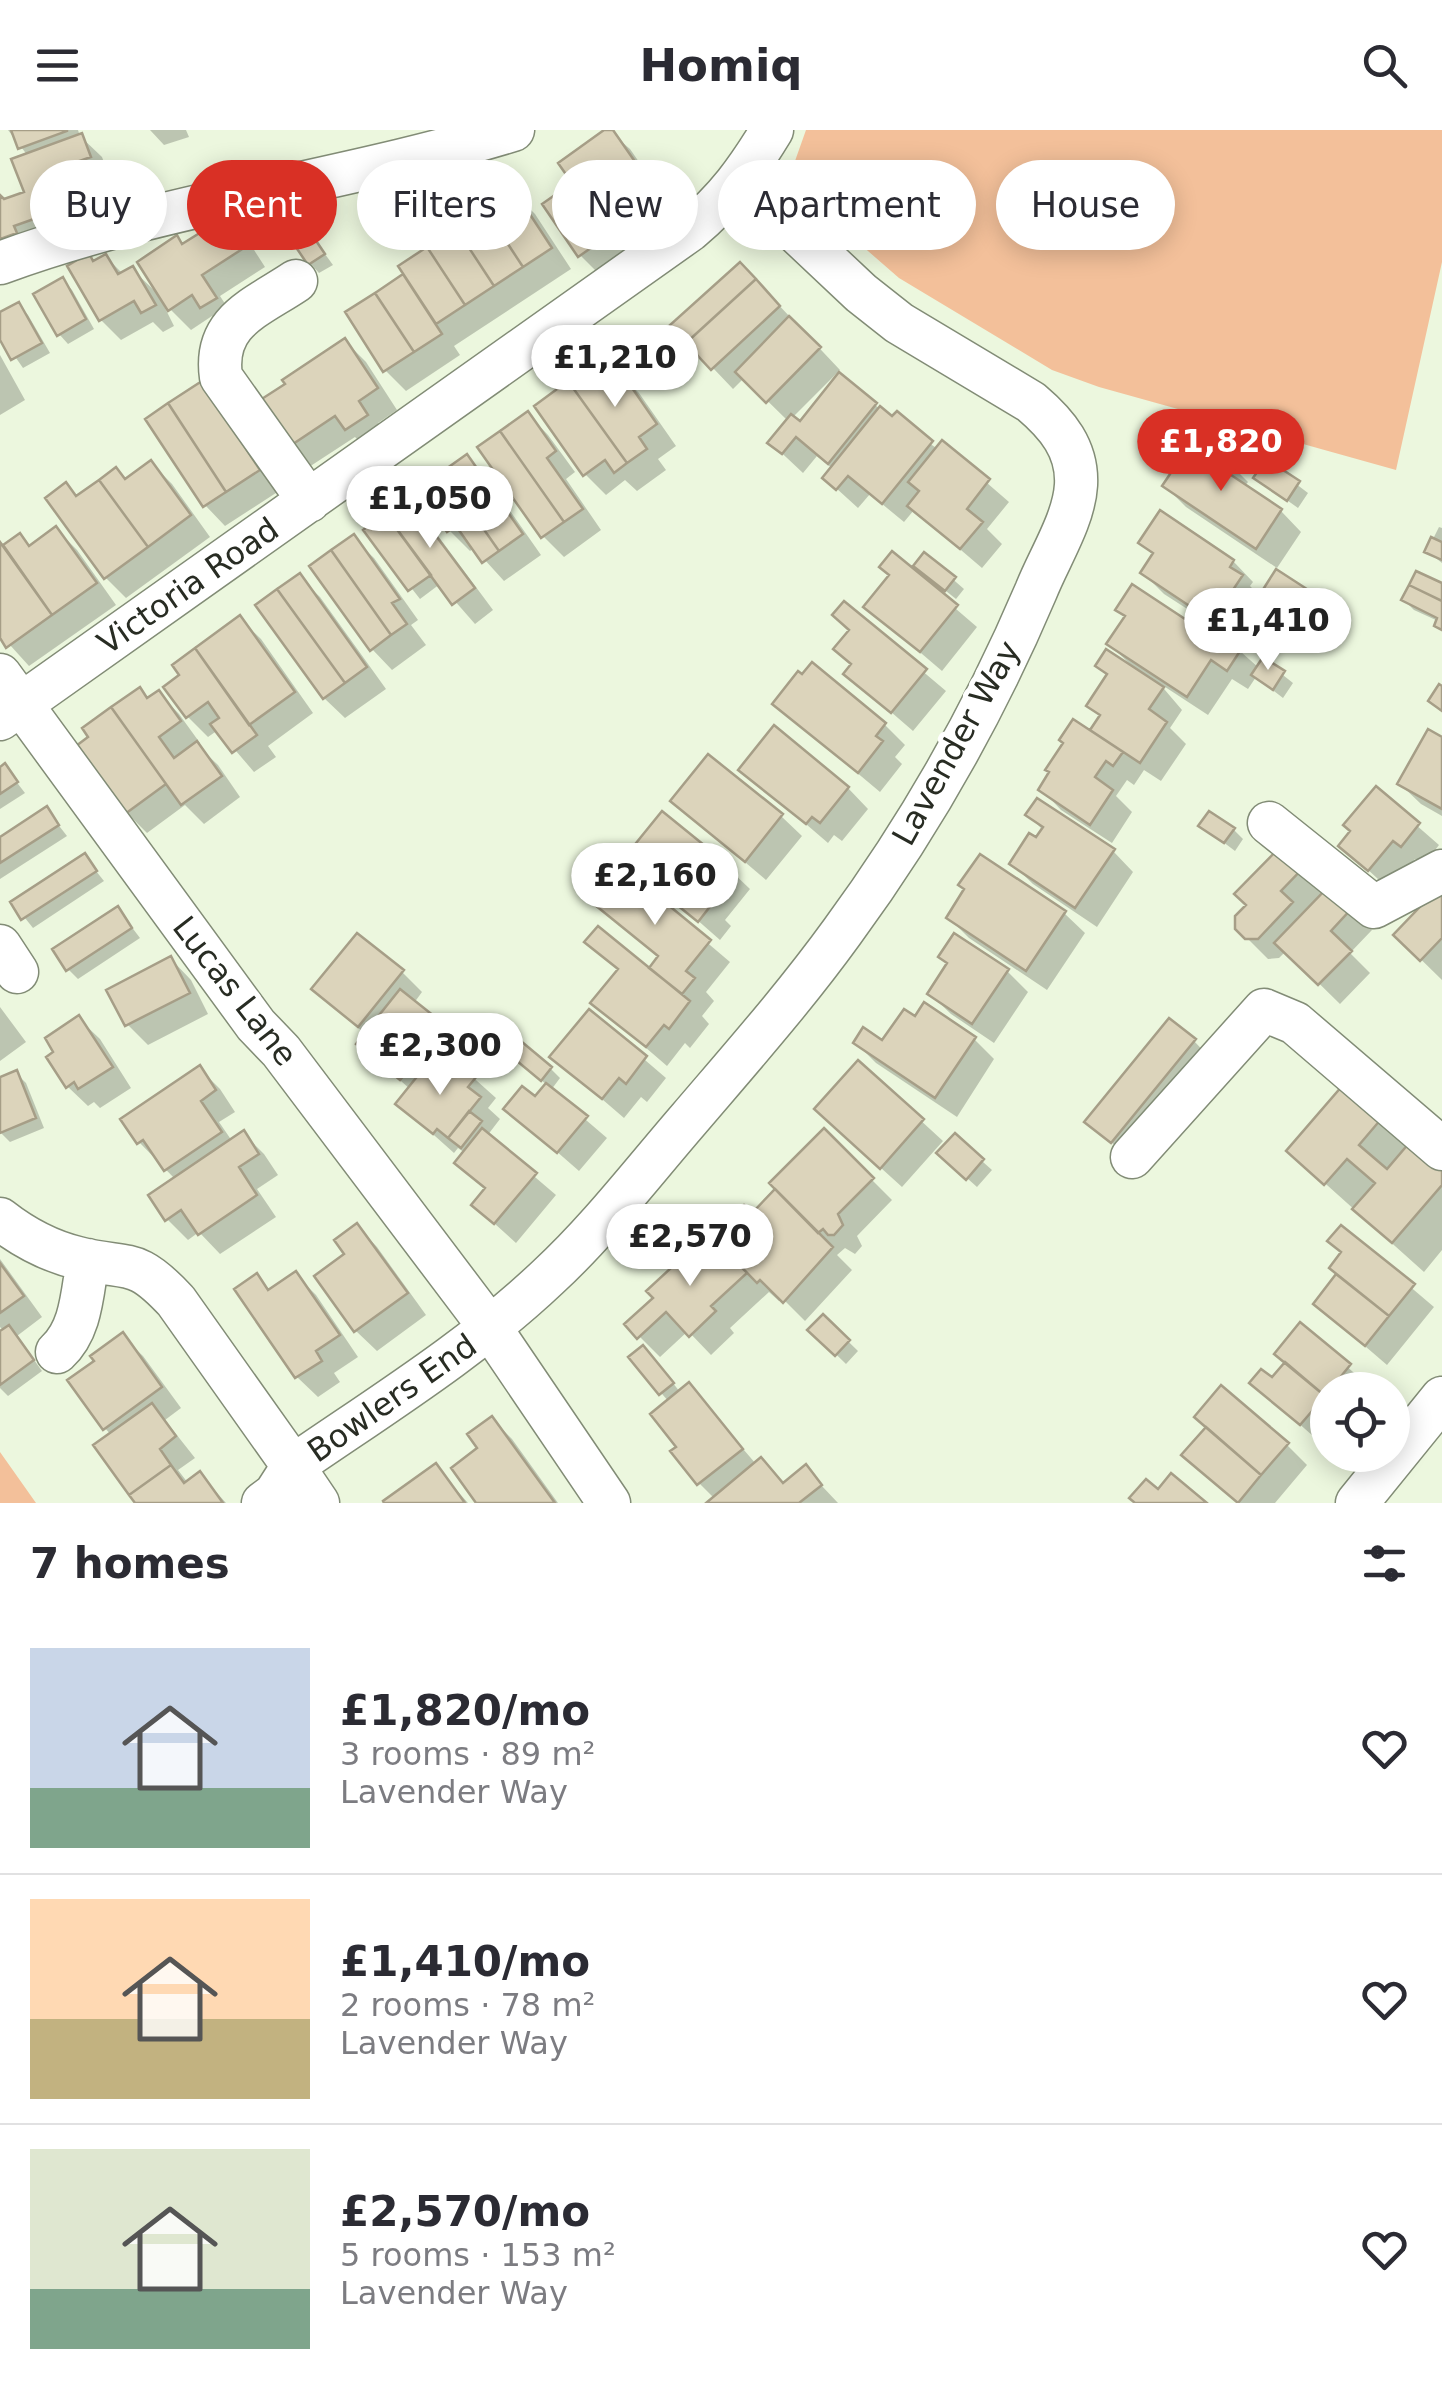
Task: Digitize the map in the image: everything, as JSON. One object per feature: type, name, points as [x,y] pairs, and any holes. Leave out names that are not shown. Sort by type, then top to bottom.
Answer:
[{"type":"street","points":[[0,264],[53,244],[164,212],[513,130]]},
{"type":"street","name":"Victoria Road","points":[[754,160],[772,130]]},
{"type":"street","name":"Victoria Road","points":[[7,699],[309,502],[718,207]]},
{"type":"street","name":"Lavender Way","points":[[491,1329],[552,1274],[654,1159],[841,933],[921,814],[975,723],[1074,501],[1076,465],[1062,433],[1048,417],[1032,402],[899,323],[816,250]]},
{"type":"street","points":[[296,281],[231,325],[221,341],[218,361],[221,377],[309,502]]},
{"type":"street","name":"Lucas Lane","points":[[7,699],[256,1024],[281,1050],[491,1329],[608,1503]]},
{"type":"street","points":[[1268,823],[1374,906],[1442,871]]},
{"type":"street","points":[[1132,1157],[1264,1010],[1295,1023],[1442,1149]]},
{"type":"street","name":"Bowlers End","points":[[0,1219],[26,1238],[88,1260],[132,1265],[156,1279],[176,1301],[318,1503]]},
{"type":"street","points":[[56,1352],[68,1342],[76,1327],[88,1260]]},
{"type":"street","name":"Bowlers End","points":[[294,1466],[491,1329]]},
{"type":"street","points":[[1357,1503],[1442,1398]]},
{"type":"street","points":[[262,1503],[276,1494],[294,1466]]},
{"type":"shaded area","points":[[806,130],[1442,130],[1442,262],[1396,470],[1099,387],[1052,370],[899,278],[867,250],[976,250],[976,160],[795,160]]},
{"type":"shaded area","points":[[0,1452],[36,1503],[0,1503]]},
{"type":"building","points":[[11,130],[67,130],[67,131],[18,149]]},
{"type":"building","points":[[604,130],[613,130],[634,160],[562,160]]},
{"type":"building","points":[[82,133],[91,157],[30,160],[30,220],[14,226],[17,233],[0,239],[0,195],[4,199],[24,192],[11,159]]},
{"type":"building","points":[[552,197],[552,219],[542,204]]},
{"type":"building","points":[[532,217],[552,248],[523,267],[512,250],[532,250]]},
{"type":"building","points":[[177,235],[182,244],[187,241],[187,250],[241,250],[202,275],[217,298],[200,308],[192,295],[168,311],[137,262],[155,250],[167,250],[167,242]]},
{"type":"building","points":[[298,250],[322,250],[325,254],[308,265]]},
{"type":"building","points":[[422,250],[429,250],[465,305],[436,324],[398,266]]},
{"type":"building","points":[[429,250],[470,250],[494,286],[465,305]]},
{"type":"building","points":[[470,250],[512,250],[523,267],[494,286]]},
{"type":"building","points":[[89,253],[93,261],[106,254],[118,274],[133,266],[156,305],[141,313],[134,301],[99,321],[67,266]]},
{"type":"building","points":[[740,262],[756,279],[686,343],[670,325]]},
{"type":"building","points":[[403,274],[442,334],[414,352],[375,293]]},
{"type":"building","points":[[63,277],[86,319],[57,336],[33,294]]},
{"type":"building","points":[[756,279],[780,306],[711,370],[686,343]]},
{"type":"building","points":[[375,293],[414,352],[383,372],[345,312]]},
{"type":"building","points":[[19,302],[42,343],[11,360],[0,340],[0,312]]},
{"type":"building","points":[[789,316],[821,347],[766,403],[735,372]]},
{"type":"building","points":[[345,338],[378,388],[359,401],[368,415],[345,430],[335,416],[287,448],[257,402],[285,384],[282,380]]},
{"type":"building","points":[[626,342],[646,368],[632,378],[613,352]]},
{"type":"building","points":[[589,366],[600,382],[619,369],[657,424],[639,437],[647,449],[627,463],[568,381]]},
{"type":"building","points":[[839,372],[877,403],[828,464],[796,437],[782,454],[767,443],[791,414],[800,421]]},
{"type":"building","points":[[202,381],[260,470],[226,492],[168,403]]},
{"type":"building","points":[[568,381],[627,463],[614,473],[605,460],[583,476],[534,406]]},
{"type":"building","points":[[168,403],[226,492],[203,507],[145,419]]},
{"type":"building","points":[[880,406],[892,416],[897,411],[933,441],[882,504],[848,476],[836,490],[822,478]]},
{"type":"building","points":[[528,411],[556,451],[547,458],[583,509],[564,522],[500,431]]},
{"type":"building","points":[[500,431],[564,522],[541,538],[477,447]]},
{"type":"building","points":[[1195,437],[1229,459],[1222,469],[1282,509],[1256,549],[1162,486]]},
{"type":"building","points":[[942,440],[990,479],[967,509],[983,522],[960,549],[907,506],[919,491],[908,482]]},
{"type":"building","points":[[467,454],[523,534],[499,551],[443,471]]},
{"type":"building","points":[[1266,459],[1300,481],[1287,501],[1253,478]]},
{"type":"building","points":[[151,460],[191,515],[148,547],[99,480],[116,467],[125,479]]},
{"type":"building","points":[[443,471],[499,551],[482,563],[456,526],[447,532],[417,490]]},
{"type":"building","points":[[99,480],[148,547],[104,579],[45,498],[66,482],[76,496]]},
{"type":"building","points":[[407,497],[475,588],[452,605],[385,513]]},
{"type":"building","points":[[1160,510],[1234,560],[1230,567],[1243,575],[1212,621],[1140,573],[1153,553],[1138,543]]},
{"type":"building","points":[[385,513],[431,575],[408,591],[363,530]]},
{"type":"building","points":[[56,526],[97,583],[52,615],[3,545],[20,533],[29,546]]},
{"type":"building","points":[[354,534],[400,599],[392,603],[407,624],[391,635],[331,550]]},
{"type":"building","points":[[1431,537],[1442,542],[1442,560],[1424,552]]},
{"type":"building","points":[[0,542],[52,615],[6,648],[0,638]]},
{"type":"building","points":[[331,550],[391,635],[370,651],[309,566]]},
{"type":"building","points":[[892,551],[958,605],[920,652],[863,607],[889,575],[879,567]]},
{"type":"building","points":[[924,552],[956,577],[945,591],[913,566]]},
{"type":"building","points":[[1276,569],[1310,591],[1290,621],[1257,599]]},
{"type":"building","points":[[1416,571],[1442,583],[1442,601],[1409,585]]},
{"type":"building","points":[[300,573],[367,667],[345,683],[277,589]]},
{"type":"building","points":[[1132,584],[1188,621],[1192,614],[1242,648],[1227,671],[1211,660],[1187,697],[1106,644],[1125,616],[1115,610]]},
{"type":"building","points":[[1409,585],[1442,601],[1442,630],[1434,626],[1437,618],[1401,600]]},
{"type":"building","points":[[277,589],[345,683],[323,699],[255,605]]},
{"type":"building","points":[[844,601],[927,669],[891,713],[843,674],[851,664],[833,649],[849,630],[832,615]]},
{"type":"building","points":[[240,615],[295,692],[249,725],[195,648]]},
{"type":"building","points":[[195,648],[257,735],[232,753],[210,724],[219,718],[208,702],[186,718],[163,687],[179,675],[172,665]]},
{"type":"building","points":[[1106,649],[1164,687],[1149,709],[1167,722],[1140,763],[1090,730],[1100,715],[1086,706],[1107,674],[1095,666]]},
{"type":"building","points":[[1263,657],[1285,671],[1273,690],[1251,675]]},
{"type":"building","points":[[812,662],[886,723],[876,736],[883,741],[858,773],[772,704],[798,671],[802,674]]},
{"type":"building","points":[[1439,684],[1442,686],[1442,711],[1428,701]]},
{"type":"building","points":[[140,687],[147,698],[159,690],[181,721],[159,737],[174,758],[197,741],[222,776],[181,805],[111,707]]},
{"type":"building","points":[[111,707],[166,784],[125,814],[76,746],[88,737],[82,728]]},
{"type":"building","points":[[1073,719],[1123,752],[1113,766],[1106,761],[1095,777],[1113,790],[1090,825],[1038,790],[1049,772],[1045,770],[1063,743],[1059,740]]},
{"type":"building","points":[[774,725],[849,787],[820,823],[812,817],[806,824],[738,770]]},
{"type":"building","points":[[1428,729],[1442,737],[1442,809],[1397,784]]},
{"type":"building","points":[[708,754],[783,814],[745,862],[670,801]]},
{"type":"building","points":[[5,763],[18,782],[0,794],[0,767]]},
{"type":"building","points":[[1376,786],[1420,823],[1401,847],[1393,841],[1368,871],[1338,846],[1350,831],[1343,825]]},
{"type":"building","points":[[1037,798],[1115,849],[1075,908],[1009,864],[1029,833],[1036,837],[1043,827],[1025,815]]},
{"type":"building","points":[[47,806],[59,825],[0,863],[0,837]]},
{"type":"building","points":[[662,811],[731,867],[706,898],[712,904],[698,922],[666,896],[676,884],[632,848]]},
{"type":"building","points":[[1209,811],[1235,828],[1224,843],[1198,826]]},
{"type":"building","points":[[1281,846],[1304,867],[1281,891],[1293,902],[1258,939],[1245,939],[1235,929],[1235,916],[1246,905],[1234,894]]},
{"type":"building","points":[[85,853],[97,871],[21,920],[10,902]]},
{"type":"building","points":[[980,854],[1066,911],[1026,971],[946,918],[964,889],[958,885]]},
{"type":"building","points":[[623,868],[711,940],[686,971],[695,978],[682,994],[649,968],[658,956],[595,905]]},
{"type":"building","points":[[1330,885],[1353,907],[1331,931],[1352,951],[1318,985],[1274,943]]},
{"type":"building","points":[[1439,887],[1442,938],[1420,961],[1393,935]]},
{"type":"building","points":[[118,906],[132,928],[66,971],[52,949]]},
{"type":"building","points":[[598,926],[690,1001],[669,1029],[664,1025],[646,1047],[590,1003],[618,969],[584,942]]},
{"type":"building","points":[[357,933],[404,970],[358,1027],[311,989]]},
{"type":"building","points":[[954,933],[1009,969],[972,1024],[927,994],[947,963],[938,957]]},
{"type":"building","points":[[171,956],[190,993],[125,1026],[106,990]]},
{"type":"building","points":[[400,989],[449,1028],[420,1064],[416,1061],[400,1080],[356,1044]]},
{"type":"building","points":[[924,1002],[976,1037],[935,1098],[853,1043],[863,1027],[882,1040],[904,1009],[915,1016]]},
{"type":"building","points":[[589,1009],[647,1056],[626,1084],[619,1078],[602,1099],[549,1057]]},
{"type":"building","points":[[79,1015],[113,1067],[78,1089],[74,1082],[66,1088],[46,1057],[53,1052],[45,1038]]},
{"type":"building","points":[[1169,1018],[1196,1039],[1111,1143],[1084,1122]]},
{"type":"building","points":[[522,1042],[552,1067],[541,1081],[511,1056]]},
{"type":"building","points":[[456,1059],[477,1076],[468,1087],[481,1097],[448,1138],[437,1129],[433,1134],[395,1104],[428,1063],[444,1075]]},
{"type":"building","points":[[858,1060],[924,1119],[880,1169],[814,1109]]},
{"type":"building","points":[[200,1065],[216,1090],[201,1101],[222,1132],[164,1171],[143,1140],[137,1144],[120,1119]]},
{"type":"building","points":[[17,1070],[36,1118],[0,1133],[0,1077]]},
{"type":"building","points":[[546,1083],[588,1116],[557,1153],[503,1109],[522,1086],[535,1096]]},
{"type":"building","points":[[1343,1085],[1382,1118],[1359,1145],[1387,1169],[1410,1142],[1442,1169],[1442,1185],[1392,1243],[1352,1209],[1375,1183],[1347,1159],[1324,1185],[1286,1151]]},
{"type":"building","points":[[469,1111],[482,1121],[461,1148],[448,1138]]},
{"type":"building","points":[[482,1128],[537,1173],[494,1224],[471,1205],[485,1188],[454,1163]]},
{"type":"building","points":[[824,1128],[874,1178],[838,1214],[843,1225],[834,1235],[823,1229],[818,1233],[769,1183]]},
{"type":"building","points":[[244,1130],[259,1154],[239,1167],[257,1195],[198,1235],[181,1210],[165,1221],[148,1195]]},
{"type":"building","points":[[955,1133],[984,1159],[966,1180],[936,1153]]},
{"type":"building","points":[[775,1189],[833,1247],[783,1303],[720,1245],[730,1234],[722,1226],[744,1205],[752,1213]]},
{"type":"building","points":[[357,1223],[408,1293],[354,1332],[314,1276],[344,1254],[334,1240]]},
{"type":"building","points":[[1341,1225],[1415,1284],[1389,1316],[1329,1268],[1341,1252],[1327,1241]]},
{"type":"building","points":[[709,1233],[747,1273],[711,1306],[716,1311],[689,1337],[666,1312],[637,1339],[624,1324],[653,1298],[646,1291]]},
{"type":"building","points":[[0,1263],[24,1296],[0,1313]]},
{"type":"building","points":[[296,1271],[340,1335],[316,1351],[322,1361],[295,1378],[234,1289],[257,1273],[268,1290]]},
{"type":"building","points":[[1336,1274],[1389,1316],[1365,1346],[1313,1304]]},
{"type":"building","points":[[823,1314],[850,1340],[835,1356],[807,1330]]},
{"type":"building","points":[[1300,1322],[1351,1364],[1344,1372],[1310,1372],[1310,1384],[1274,1354]]},
{"type":"building","points":[[9,1325],[34,1360],[0,1385],[0,1331]]},
{"type":"building","points":[[123,1332],[162,1387],[103,1430],[67,1380],[94,1361],[90,1356]]},
{"type":"building","points":[[643,1345],[674,1383],[659,1395],[628,1357]]},
{"type":"building","points":[[1285,1362],[1310,1383],[1310,1413],[1300,1425],[1249,1383],[1261,1369],[1272,1377]]},
{"type":"building","points":[[689,1382],[743,1449],[697,1485],[670,1451],[676,1447],[650,1414]]},
{"type":"building","points":[[1221,1385],[1289,1443],[1261,1475],[1194,1417]]},
{"type":"building","points":[[152,1403],[176,1436],[160,1449],[171,1465],[129,1495],[93,1445]]},
{"type":"building","points":[[492,1416],[555,1503],[476,1503],[451,1468],[477,1448],[467,1434]]},
{"type":"building","points":[[1206,1427],[1261,1475],[1238,1503],[1181,1455]]},
{"type":"building","points":[[761,1457],[783,1483],[806,1464],[822,1485],[799,1503],[706,1503]]},
{"type":"building","points":[[436,1463],[465,1503],[384,1503],[383,1501]]},
{"type":"building","points":[[171,1465],[184,1483],[200,1471],[223,1503],[135,1503],[129,1495]]},
{"type":"building","points":[[1171,1473],[1207,1503],[1135,1503],[1129,1498],[1146,1479],[1158,1489]]}]
